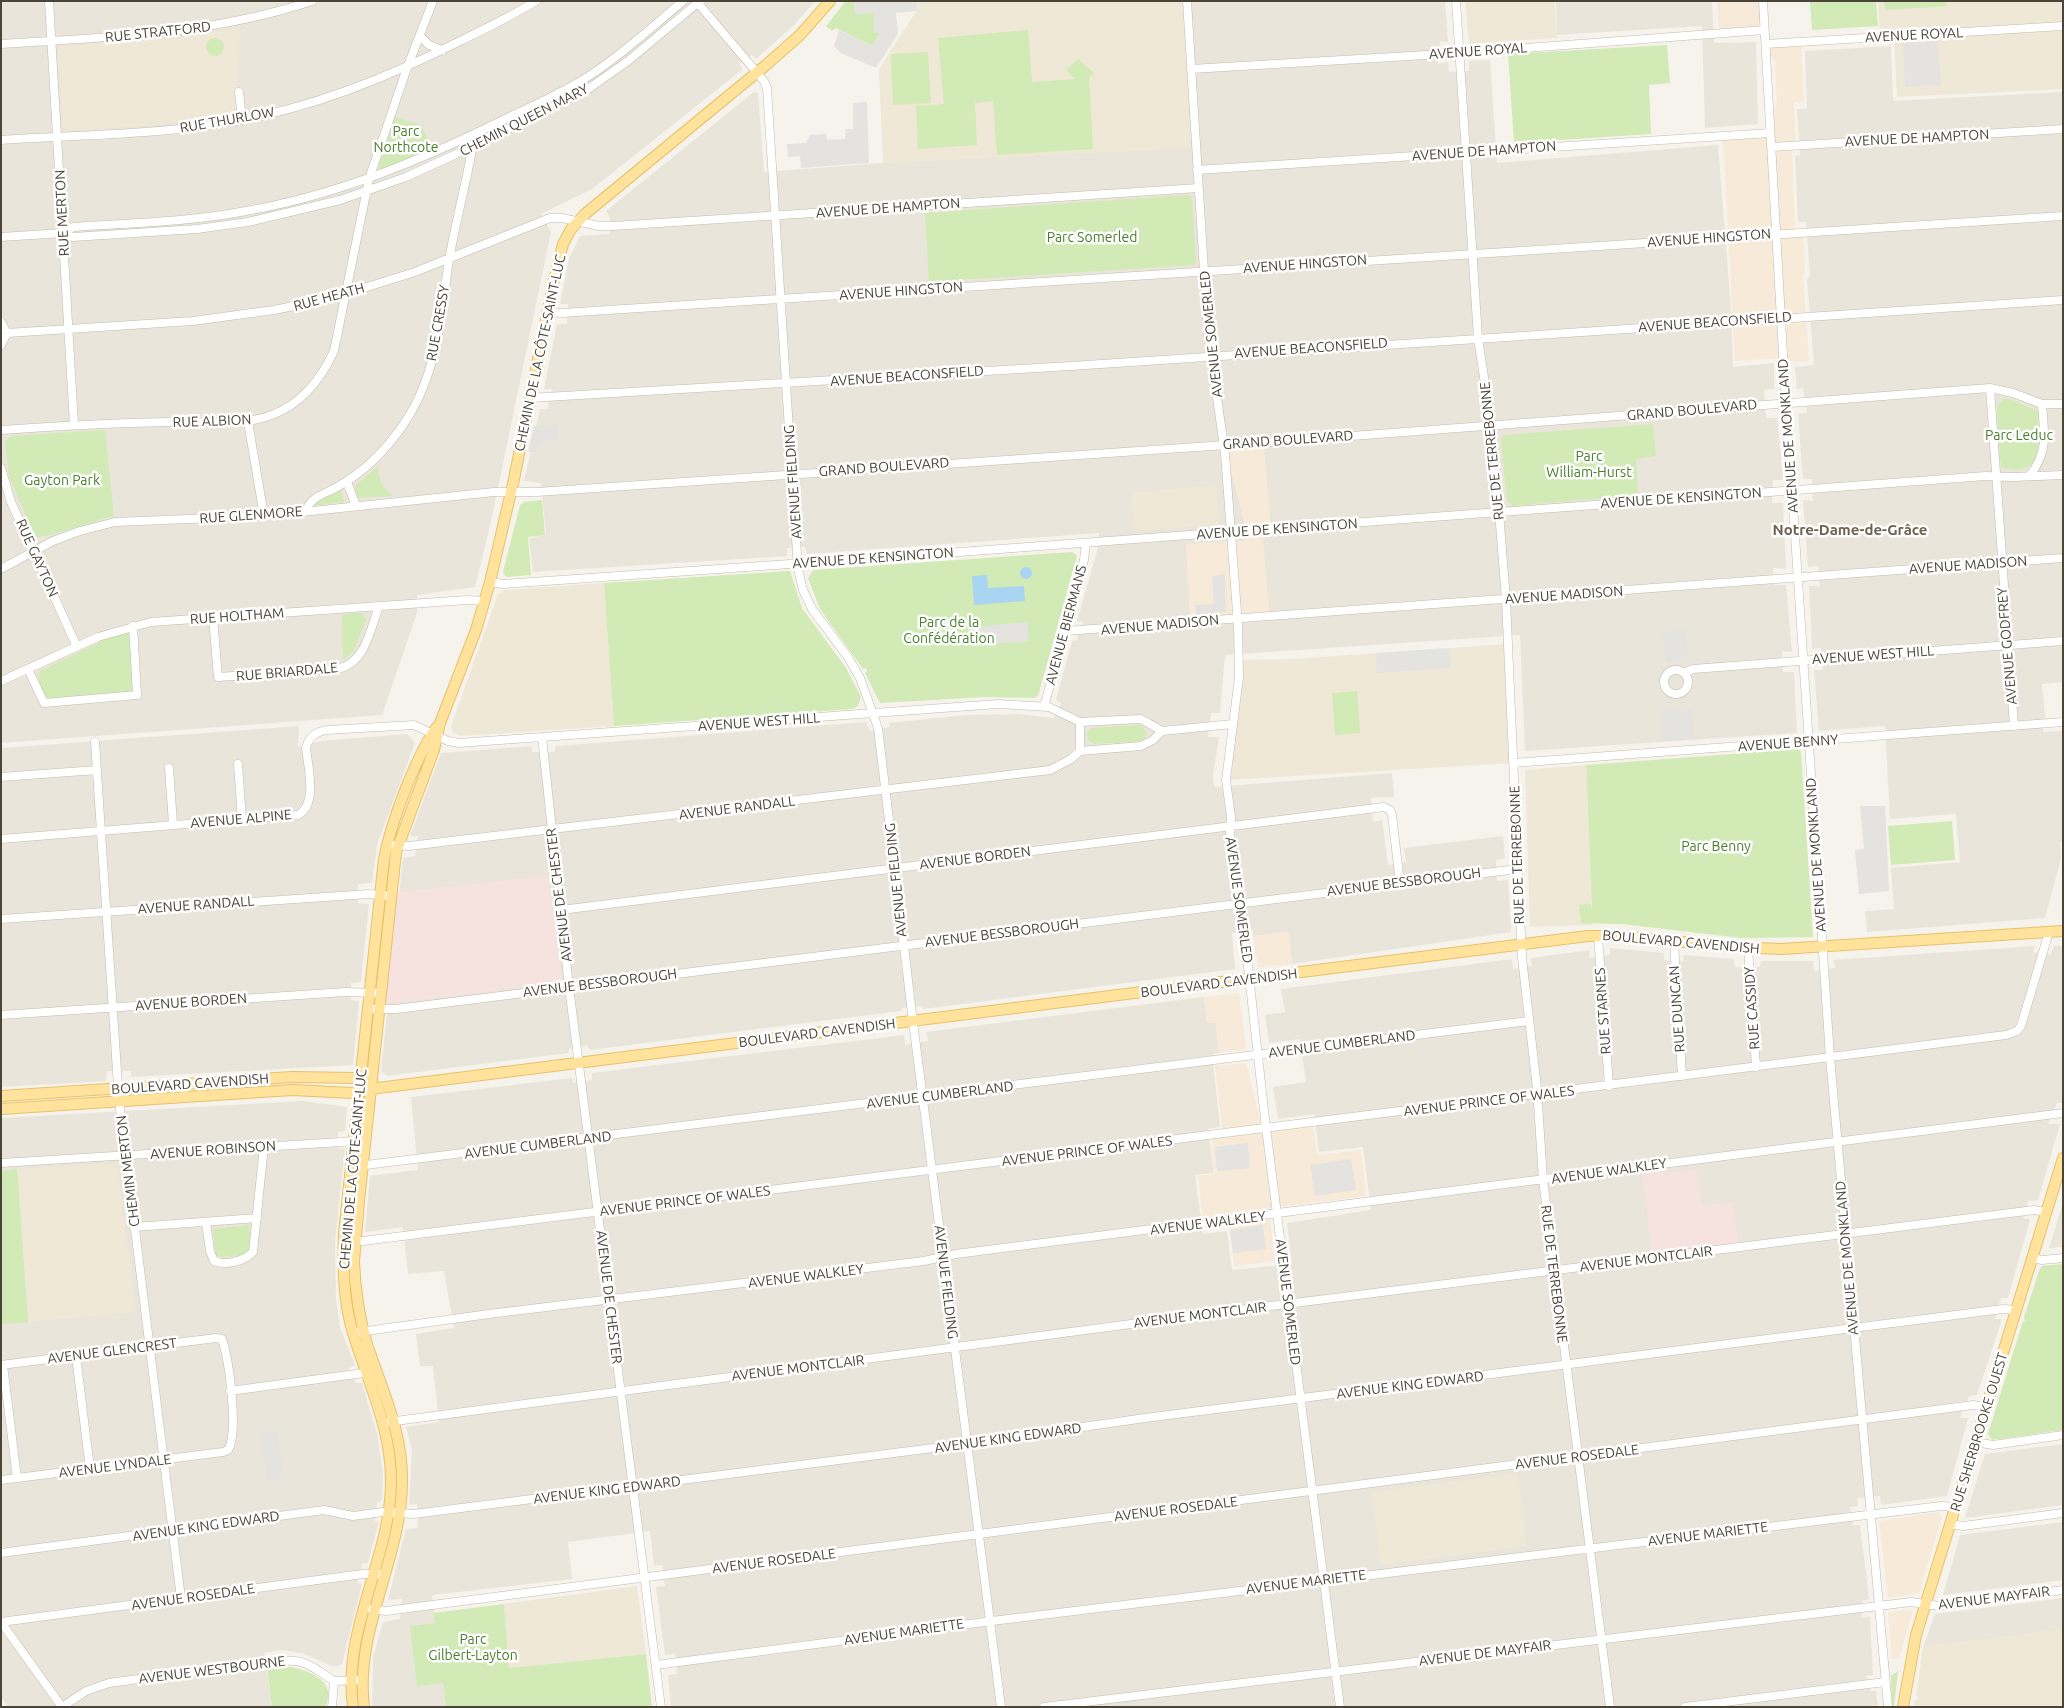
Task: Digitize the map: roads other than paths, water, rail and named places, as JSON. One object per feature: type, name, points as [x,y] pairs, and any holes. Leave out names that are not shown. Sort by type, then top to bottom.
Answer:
[{"type":"main road","name":"CHEMIN DE LA CÔTE-SAINT-LUC","points":[[364,1707],[357,1680],[355,1649],[385,1575],[400,1514],[402,1465],[344,1287],[344,1242],[379,894],[392,844],[424,746],[435,734],[440,723],[485,601],[510,493],[561,249],[568,233],[578,221],[758,73],[796,39],[830,1]]},
{"type":"main road","name":"CHEMIN DE LA CÔTE-SAINT-LUC","points":[[359,1332],[355,1242],[362,1166],[373,1087],[378,1009],[390,896],[392,844]]},
{"type":"main road","name":"BOULEVARD CAVENDISH","points":[[1,1109],[292,1090],[358,1092],[373,1087],[580,1064],[1598,935],[1748,948],[1822,947],[2063,931]]},
{"type":"main road","name":"BOULEVARD CAVENDISH","points":[[1,1096],[304,1077],[354,1078],[373,1087]]},
{"type":"main road","name":"RUE SHERBROOKE OUEST","points":[[1903,1707],[1911,1653],[1925,1604],[2046,1212],[2060,1177],[2063,1158]]},
{"type":"main road","name":"CHEMIN DE LA CÔTE-SAINT-LUC","points":[[370,1610],[374,1574],[389,1512],[391,1465],[389,1422]]},
{"type":"main road","name":"CHEMIN DE LA CÔTE-SAINT-LUC","points":[[353,1707],[357,1680]]},
{"type":"street","name":"RUE MERTON","points":[[49,1],[74,425]]},
{"type":"street","name":"RUE STRATFORD","points":[[1,44],[196,30],[267,15],[312,1]]},
{"type":"street","name":"RUE ALBION","points":[[1,430],[74,425],[248,422],[271,415],[293,404],[320,376],[334,351],[369,179],[407,68],[433,1]]},
{"type":"street","name":"RUE THURLOW","points":[[1,140],[184,128],[242,120],[324,99],[407,68],[536,1]]},
{"type":"street","name":"CHEMIN QUEEN MARY","points":[[1,237],[63,233],[74,227],[224,215],[292,202],[369,179],[467,137],[550,97],[592,74],[627,48],[683,1]]},
{"type":"street","name":"AVENUE SOMERLED","points":[[1187,1],[1210,355],[1224,444],[1238,618],[1240,660],[1226,780],[1233,861],[1237,868],[1266,1128],[1340,1707]]},
{"type":"street","name":"RUE DE TERREBONNE","points":[[1456,1],[1478,338],[1492,426],[1506,600],[1521,944],[1537,1095],[1543,1180],[1610,1707]]},
{"type":"street","name":"AVENUE DE MONKLAND","points":[[1762,1],[1786,402],[1836,1141],[1888,1707]]},
{"type":"street","name":"CHEMIN QUEEN MARY","points":[[63,233],[73,237],[225,226],[309,209],[366,192],[420,171],[471,148],[563,102],[603,79],[635,56],[698,2]]},
{"type":"street","name":"AVENUE FIELDING","points":[[698,2],[758,73],[767,88],[798,563],[802,585],[810,605],[851,662],[874,713],[881,744],[913,1022],[1001,1707]]},
{"type":"street","name":"AVENUE ROYAL","points":[[1766,44],[2063,26]]},
{"type":"street","name":"AVENUE ROYAL","points":[[1191,69],[1460,53],[1764,30]]},
{"type":"street","points":[[420,36],[429,45],[442,50]]},
{"type":"street","points":[[239,92],[242,120]]},
{"type":"street","name":"AVENUE DE HAMPTON","points":[[1772,147],[2063,129]]},
{"type":"street","name":"AVENUE DE HAMPTON","points":[[1197,170],[1770,133]]},
{"type":"street","points":[[467,137],[471,148]]},
{"type":"street","name":"RUE CRESSY","points":[[306,512],[310,501],[347,482],[382,453],[407,420],[421,393],[429,374],[438,335],[450,258],[471,148]]},
{"type":"street","name":"AVENUE DE HAMPTON","points":[[578,221],[613,226],[1198,188]]},
{"type":"street","points":[[224,215],[225,226]]},
{"type":"street","name":"AVENUE HINGSTON","points":[[547,312],[562,313],[2063,216]]},
{"type":"street","name":"RUE HEATH","points":[[7,333],[233,317],[294,306],[346,293],[415,272],[550,218],[578,221]]},
{"type":"street","name":"AVENUE BEACONSFIELD","points":[[529,398],[786,384],[2063,300]]},
{"type":"street","points":[[1,322],[7,333],[1,345]]},
{"type":"street","name":"GRAND BOULEVARD","points":[[510,493],[1492,426],[1786,402],[1990,388],[2013,393],[2042,404],[2063,404]]},
{"type":"street","name":"AVENUE GODFREY","points":[[1990,388],[2000,562],[2014,726]]},
{"type":"street","points":[[2030,475],[2039,463],[2045,446],[2042,404]]},
{"type":"street","points":[[248,422],[264,516]]},
{"type":"street","name":"RUE GAYTON","points":[[1,468],[11,502],[77,647]]},
{"type":"street","name":"AVENUE DE KENSINGTON","points":[[490,582],[503,584],[1086,543],[1994,476],[2013,478],[2030,475],[2038,477],[2063,476]]},
{"type":"street","points":[[347,482],[356,506]]},
{"type":"street","name":"RUE GLENMORE","points":[[1,569],[34,550],[80,531],[115,522],[264,516],[494,492],[510,493]]},
{"type":"street","name":"AVENUE BIERMANS","points":[[1044,706],[1084,560],[1086,543]]},
{"type":"street","name":"AVENUE MADISON","points":[[1065,630],[1075,632],[1238,618],[2063,558]]},
{"type":"street","name":"RUE HOLTHAM","points":[[1,681],[77,647],[133,626],[160,621],[466,600],[485,601]]},
{"type":"street","name":"RUE BRIARDALE","points":[[213,618],[218,677],[337,669],[350,664],[362,651],[379,606]]},
{"type":"street","points":[[28,669],[44,704],[137,695],[133,626]]},
{"type":"street","name":"AVENUE WEST HILL","points":[[1684,673],[1693,669],[2063,641]]},
{"type":"street","name":"AVENUE WEST HILL","points":[[435,734],[459,743],[988,705],[1044,706],[1080,722],[1141,719],[1162,731]]},
{"type":"street","points":[[1080,722],[1080,751]]},
{"type":"street","name":"AVENUE BENNY","points":[[1513,763],[2063,722]]},
{"type":"street","name":"AVENUE ALPINE","points":[[1,839],[294,816],[306,809],[310,797],[306,748],[308,740],[316,733],[407,724],[419,726],[435,734]]},
{"type":"street","points":[[1162,731],[1233,724]]},
{"type":"street","name":"AVENUE RANDALL","points":[[392,844],[551,830],[1050,770],[1071,759],[1080,751],[1141,746],[1153,740],[1162,731]]},
{"type":"street","name":"AVENUE DE CHESTER","points":[[542,737],[569,987],[661,1707]]},
{"type":"street","name":"CHEMIN MERTON","points":[[95,742],[119,1101],[181,1598]]},
{"type":"street","points":[[238,764],[242,820]]},
{"type":"street","points":[[169,768],[173,824]]},
{"type":"street","points":[[1,776],[97,770]]},
{"type":"street","name":"AVENUE BORDEN","points":[[560,910],[1384,807],[1390,810],[1400,883]]},
{"type":"street","name":"AVENUE BESSBOROUGH","points":[[368,1008],[396,1009],[1517,869]]},
{"type":"street","name":"AVENUE RANDALL","points":[[1,918],[379,894],[390,896]]},
{"type":"street","name":"AVENUE PRINCE OF WALES","points":[[344,1242],[932,1171],[2014,1033],[2021,1026],[2049,932]]},
{"type":"street","name":"RUE STARNES","points":[[1598,935],[1609,1086]]},
{"type":"street","name":"RUE DUNCAN","points":[[1674,941],[1682,1076]]},
{"type":"street","name":"RUE CASSIDY","points":[[1748,948],[1756,1067]]},
{"type":"street","name":"AVENUE BORDEN","points":[[1,1015],[369,992],[380,993]]},
{"type":"street","name":"AVENUE CUMBERLAND","points":[[351,1166],[1529,1021]]},
{"type":"street","name":"AVENUE WALKLEY","points":[[359,1332],[2063,1113]]},
{"type":"street","name":"AVENUE ROBINSON","points":[[1,1163],[354,1140],[365,1141]]},
{"type":"street","points":[[206,1222],[210,1251],[214,1260],[218,1262],[245,1259],[253,1252],[264,1146]]},
{"type":"street","name":"AVENUE MONTCLAIR","points":[[389,1422],[1554,1270],[2032,1210],[2046,1212]]},
{"type":"street","points":[[134,1227],[257,1218]]},
{"type":"street","points":[[2032,1258],[2042,1260],[2063,1258]]},
{"type":"street","name":"AVENUE KING EDWARD","points":[[1,1553],[324,1510],[353,1516],[389,1512],[414,1514],[967,1443],[1145,1418],[2003,1309],[2016,1310]]},
{"type":"street","name":"AVENUE GLENCREST","points":[[2,1365],[216,1338],[222,1339],[230,1391]]},
{"type":"street","points":[[76,1356],[90,1469]]},
{"type":"street","points":[[2,1365],[17,1478]]},
{"type":"street","points":[[230,1391],[372,1371]]},
{"type":"street","name":"AVENUE LYNDALE","points":[[1,1480],[228,1450],[232,1442],[234,1423],[230,1391]]},
{"type":"street","name":"AVENUE ROSEDALE","points":[[370,1610],[386,1611],[645,1578],[1973,1405],[1986,1407]]},
{"type":"street","points":[[1975,1442],[1993,1445],[2063,1435]]},
{"type":"street","name":"AVENUE MARIETTE","points":[[656,1666],[990,1621],[1324,1580],[1871,1514],[1941,1506],[1956,1507]]},
{"type":"street","points":[[1950,1524],[1963,1526],[2063,1513]]},
{"type":"street","name":"AVENUE ROSEDALE","points":[[1,1622],[374,1574],[385,1575]]},
{"type":"street","name":"AVENUE MAYFAIR","points":[[1925,1604],[1939,1606],[2063,1590]]},
{"type":"street","name":"AVENUE DE MAYFAIR","points":[[1044,1707],[1914,1602],[1925,1604]]},
{"type":"street","points":[[1,1622],[62,1707]]},
{"type":"street","name":"AVENUE WESTBOURNE","points":[[62,1707],[86,1691],[109,1683],[274,1661],[287,1660],[305,1663],[318,1669],[334,1681]]},
{"type":"street","points":[[332,1707],[334,1681],[357,1680]]},
{"type":"street","points":[[1685,1707],[1885,1682]]},
{"type":"water","points":[[1028,567],[1031,568],[1031,578],[1024,579],[1021,578],[1020,571],[1021,568]]},
{"type":"water","points":[[987,575],[988,588],[1024,586],[1025,601],[974,605],[972,576]]},
{"type":"district","name":"Notre-Dame-de-Grâce","points":[[1850,530]]},
{"type":"park label","name":"Parc Northcote","points":[[406,140]]},
{"type":"park label","name":"Parc Somerled","points":[[1092,237]]},
{"type":"park label","name":"Parc Leduc","points":[[2019,435]]},
{"type":"park label","name":"Parc William-Hurst","points":[[1589,464]]},
{"type":"park label","name":"Gayton Park","points":[[62,480]]},
{"type":"park label","name":"Parc de la Confédération","points":[[949,630]]},
{"type":"park label","name":"Parc Benny","points":[[1716,846]]},
{"type":"park label","name":"Parc Gilbert-Layton","points":[[473,1648]]}]
